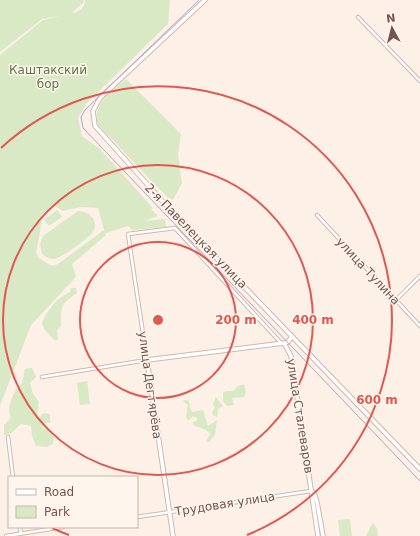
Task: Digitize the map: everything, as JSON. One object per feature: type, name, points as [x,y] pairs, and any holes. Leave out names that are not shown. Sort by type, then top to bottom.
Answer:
[{"type":"main road","name":"2-я Павелецкая улица","points":[[205,0],[100,98],[95,106],[93,119],[100,134],[420,469]]},
{"type":"main road","points":[[147,360],[283,343],[288,342],[292,336]]},
{"type":"main road","name":"улица Сталеваров","points":[[283,343],[291,356],[318,536]]},
{"type":"main road","name":"улица Дегтярёва","points":[[147,360],[172,536]]},
{"type":"main road","name":"улица Сталеваров","points":[[312,490],[317,502],[322,536]]},
{"type":"street","points":[[358,17],[420,81]]},
{"type":"street","name":"улица Тулина","points":[[317,216],[420,326]]},
{"type":"street","name":"улица Дегтярёва","points":[[147,360],[128,234],[175,228],[283,343]]},
{"type":"street","points":[[395,300],[420,276]]},
{"type":"street","points":[[42,377],[147,360]]},
{"type":"street","points":[[8,437],[13,476]]},
{"type":"street","name":"Трудовая улица","points":[[138,517],[312,490]]},
{"type":"street","points":[[20,528],[21,534]]},
{"type":"street","points":[[6,536],[57,528]]},
{"type":"green space","name":"Каштакский бор","points":[[0,0],[84,0],[83,3],[72,13],[84,6],[85,0],[170,0],[168,24],[87,103],[78,118],[82,136],[100,149],[153,208],[151,209],[158,216],[144,221],[165,219],[166,227],[132,230],[128,226],[106,233],[106,235],[72,264],[76,277],[31,325],[0,406],[0,55],[43,20],[60,16],[42,19],[0,52]],"holes":[[[53,205],[63,211],[81,207],[98,208],[104,230],[58,264],[52,266],[39,258],[36,252],[42,216]]]},
{"type":"green space","points":[[126,79],[181,134],[178,155],[182,183],[173,200],[167,197],[98,125],[97,117],[100,104],[109,93]]},
{"type":"green space","points":[[57,210],[62,217],[49,226],[44,220]]},
{"type":"green space","points":[[78,211],[82,211],[92,217],[95,224],[93,232],[75,247],[57,258],[51,259],[42,254],[40,244],[43,236]]},
{"type":"green space","points":[[71,288],[76,288],[77,293],[64,304],[62,308],[61,326],[57,330],[58,340],[54,340],[44,329],[42,323],[53,304],[70,292]]},
{"type":"green space","points":[[32,368],[36,377],[30,383],[33,394],[39,402],[37,415],[39,419],[43,413],[50,414],[50,423],[45,423],[43,428],[50,430],[54,438],[53,444],[47,447],[36,446],[32,436],[31,426],[21,424],[10,434],[4,435],[4,425],[11,418],[9,409],[12,398],[22,383],[25,369]]},
{"type":"green space","points":[[87,381],[90,404],[80,405],[77,383]]},
{"type":"green space","points":[[244,384],[246,392],[244,397],[232,398],[234,405],[227,406],[223,401],[223,393],[226,391],[233,391],[238,386]]},
{"type":"green space","points":[[216,397],[223,406],[218,409],[217,417],[213,415],[212,412],[215,408],[213,404]]},
{"type":"green space","points":[[188,400],[192,412],[203,410],[208,426],[217,420],[215,435],[209,442],[206,441],[210,434],[206,430],[193,425],[193,422],[197,421],[197,418],[193,416],[188,421],[186,417],[188,405],[182,401]]},
{"type":"green space","points":[[350,519],[352,536],[340,536],[338,520]]},
{"type":"green space","points":[[373,522],[377,529],[378,536],[366,536]]},
{"type":"tram line","points":[[199,0],[85,110],[81,117],[83,128],[420,481]]}]
